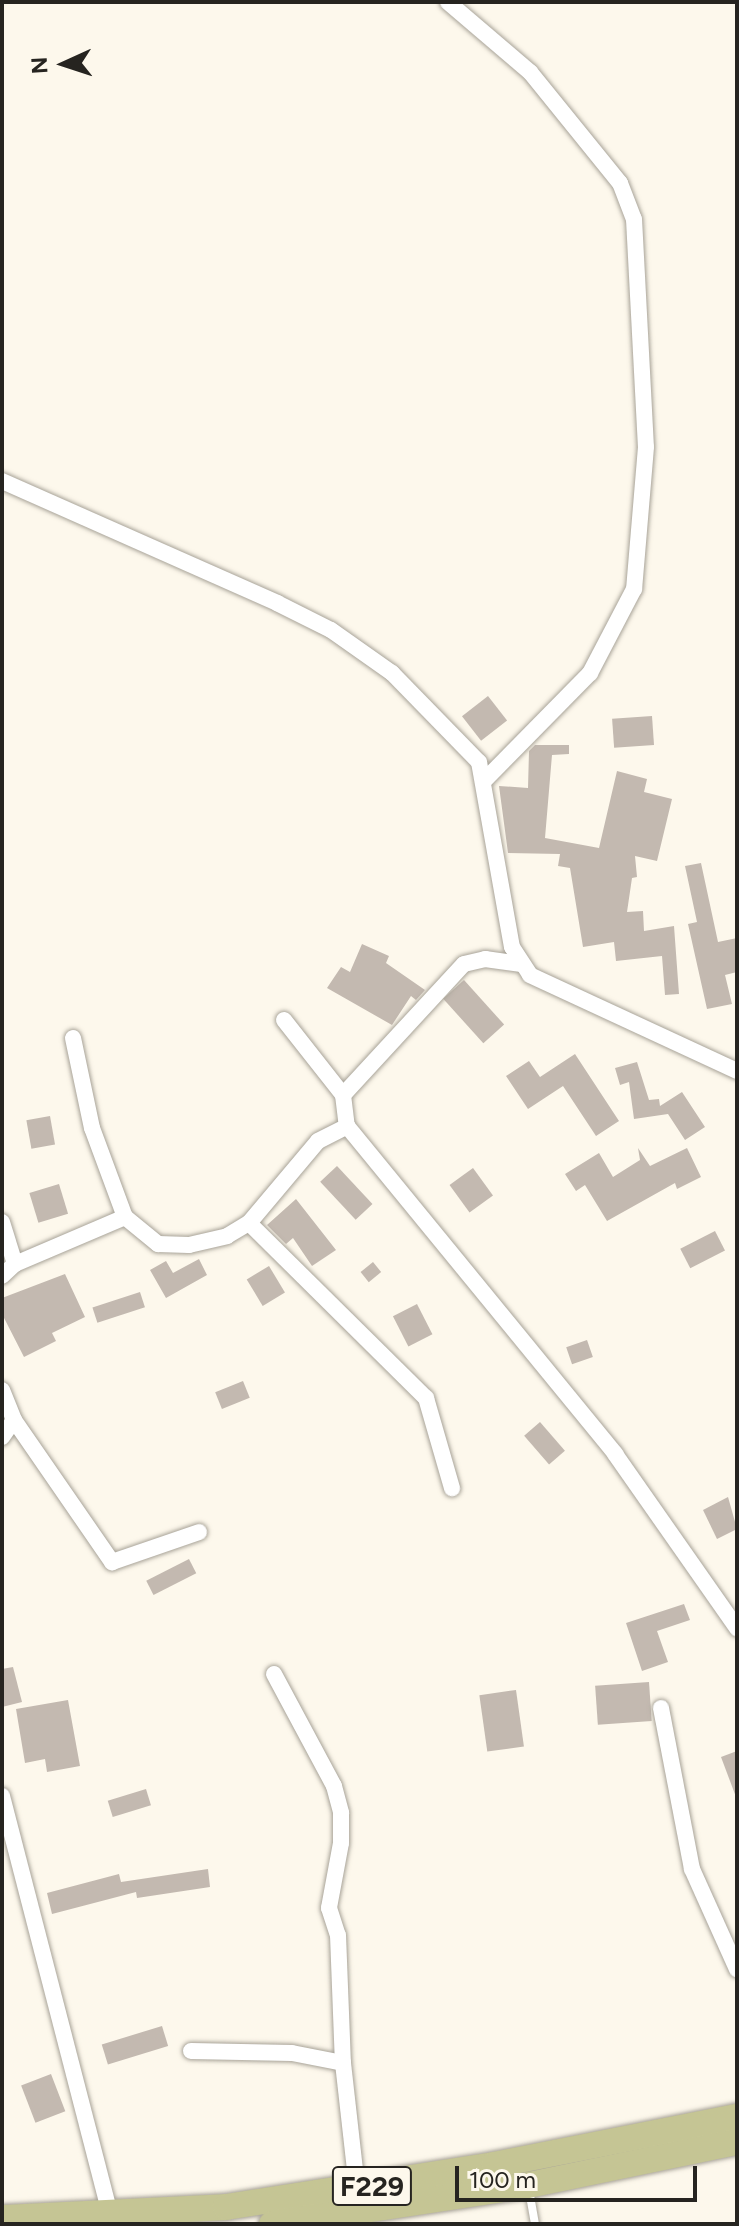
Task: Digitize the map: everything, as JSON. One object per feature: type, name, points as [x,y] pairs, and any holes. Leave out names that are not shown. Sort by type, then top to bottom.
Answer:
[{"type":"main road","name":"F229","points":[[2,2218],[226,2207],[357,2188],[737,2117]]},
{"type":"main road","name":"F229","points":[[272,2224],[528,2185],[737,2142]]},
{"type":"street","points":[[448,2],[530,72],[620,183],[634,219],[646,447],[634,589],[590,673],[484,781]]},
{"type":"street","points":[[2,481],[331,630],[392,673],[448,726],[479,762],[507,929],[522,964],[538,981],[737,1071]]},
{"type":"street","points":[[343,1095],[464,964],[485,959],[522,964]]},
{"type":"street","points":[[284,1020],[343,1095],[347,1126],[615,1454],[737,1628]]},
{"type":"street","points":[[73,1038],[92,1128],[125,1217],[158,1244],[189,1245],[227,1236],[249,1223],[318,1141],[347,1126]]},
{"type":"street","points":[[2,1276],[15,1264],[125,1217]]},
{"type":"street","points":[[2,1222],[15,1264]]},
{"type":"street","points":[[249,1223],[426,1398],[452,1488]]},
{"type":"street","points":[[2,1390],[14,1420],[112,1562],[199,1532]]},
{"type":"street","points":[[2,1437],[14,1420]]},
{"type":"street","points":[[274,1674],[334,1786],[341,1813],[341,1843],[329,1893],[338,1935],[343,2063],[357,2188]]},
{"type":"street","points":[[661,1708],[692,1869],[737,1969]]},
{"type":"street","points":[[2,1796],[110,2215]]},
{"type":"street","points":[[191,2051],[292,2053],[343,2063]]},
{"type":"lane","points":[[528,2185],[535,2224]]},
{"type":"building","points":[[488,696],[507,720],[481,741],[462,716]]},
{"type":"building","points":[[652,716],[654,745],[614,748],[612,719]]},
{"type":"building","points":[[535,745],[569,745],[569,754],[552,755],[545,838],[599,848],[617,771],[647,779],[644,792],[672,799],[657,861],[635,856],[637,877],[632,878],[627,912],[643,911],[644,931],[674,926],[679,994],[665,995],[662,956],[616,961],[614,942],[583,947],[570,868],[558,866],[560,854],[508,853],[499,786],[528,788],[529,751]]},
{"type":"building","points":[[701,863],[718,942],[737,938],[737,972],[725,975],[732,1004],[707,1009],[688,924],[697,922],[685,866]]},
{"type":"building","points":[[362,944],[389,956],[386,963],[425,990],[416,1000],[411,996],[392,1025],[327,988],[341,967],[350,972]]},
{"type":"building","points":[[464,980],[504,1025],[483,1043],[443,999]]},
{"type":"building","points":[[575,1054],[619,1121],[596,1136],[563,1086],[528,1109],[506,1076],[529,1061],[540,1077]]},
{"type":"building","points":[[637,1062],[649,1100],[659,1099],[660,1106],[682,1092],[705,1127],[685,1140],[668,1114],[634,1119],[629,1082],[620,1085],[615,1068]]},
{"type":"building","points":[[50,1116],[55,1145],[31,1149],[26,1120]]},
{"type":"building","points":[[638,1148],[650,1166],[687,1148],[701,1177],[677,1189],[675,1183],[607,1221],[585,1185],[576,1191],[565,1174],[599,1153],[613,1177],[640,1160]]},
{"type":"building","points":[[337,1166],[372,1204],[356,1220],[320,1182]]},
{"type":"building","points":[[473,1168],[493,1196],[470,1213],[450,1185]]},
{"type":"building","points":[[59,1184],[68,1214],[38,1223],[29,1193]]},
{"type":"building","points":[[296,1199],[336,1250],[312,1266],[293,1238],[286,1244],[267,1225]]},
{"type":"building","points":[[715,1231],[725,1251],[690,1268],[680,1249]]},
{"type":"building","points":[[199,1259],[207,1275],[166,1298],[150,1270],[166,1261],[173,1273]]},
{"type":"building","points":[[373,1262],[381,1272],[369,1282],[361,1272]]},
{"type":"building","points":[[269,1266],[285,1293],[263,1306],[247,1279]]},
{"type":"building","points":[[65,1274],[85,1317],[52,1333],[56,1341],[24,1357],[2,1314],[2,1298]]},
{"type":"building","points":[[140,1292],[145,1307],[97,1323],[92,1307]]},
{"type":"building","points":[[417,1304],[432,1334],[408,1347],[393,1316]]},
{"type":"building","points":[[587,1340],[593,1357],[572,1364],[566,1347]]},
{"type":"building","points":[[243,1381],[250,1398],[222,1409],[215,1392]]},
{"type":"building","points":[[540,1422],[565,1451],[549,1464],[524,1436]]},
{"type":"building","points":[[728,1497],[737,1529],[717,1539],[703,1510]]},
{"type":"building","points":[[189,1559],[196,1573],[153,1595],[146,1581]]},
{"type":"building","points":[[684,1604],[690,1620],[657,1631],[668,1662],[642,1671],[626,1623]]},
{"type":"building","points":[[13,1667],[22,1702],[2,1707],[2,1669]]},
{"type":"building","points":[[649,1682],[652,1721],[598,1725],[595,1686]]},
{"type":"building","points":[[516,1690],[524,1746],[487,1752],[479,1695]]},
{"type":"building","points":[[68,1700],[80,1766],[47,1772],[45,1759],[25,1763],[16,1709]]},
{"type":"building","points":[[737,1751],[737,1796],[736,1797],[721,1757]]},
{"type":"building","points":[[146,1789],[151,1805],[113,1817],[108,1801]]},
{"type":"building","points":[[208,1869],[210,1887],[137,1898],[136,1892],[52,1914],[47,1893],[119,1874],[121,1882]]},
{"type":"building","points":[[162,2026],[168,2046],[108,2065],[102,2044]]},
{"type":"building","points":[[51,2074],[65,2111],[35,2123],[21,2085]]}]
